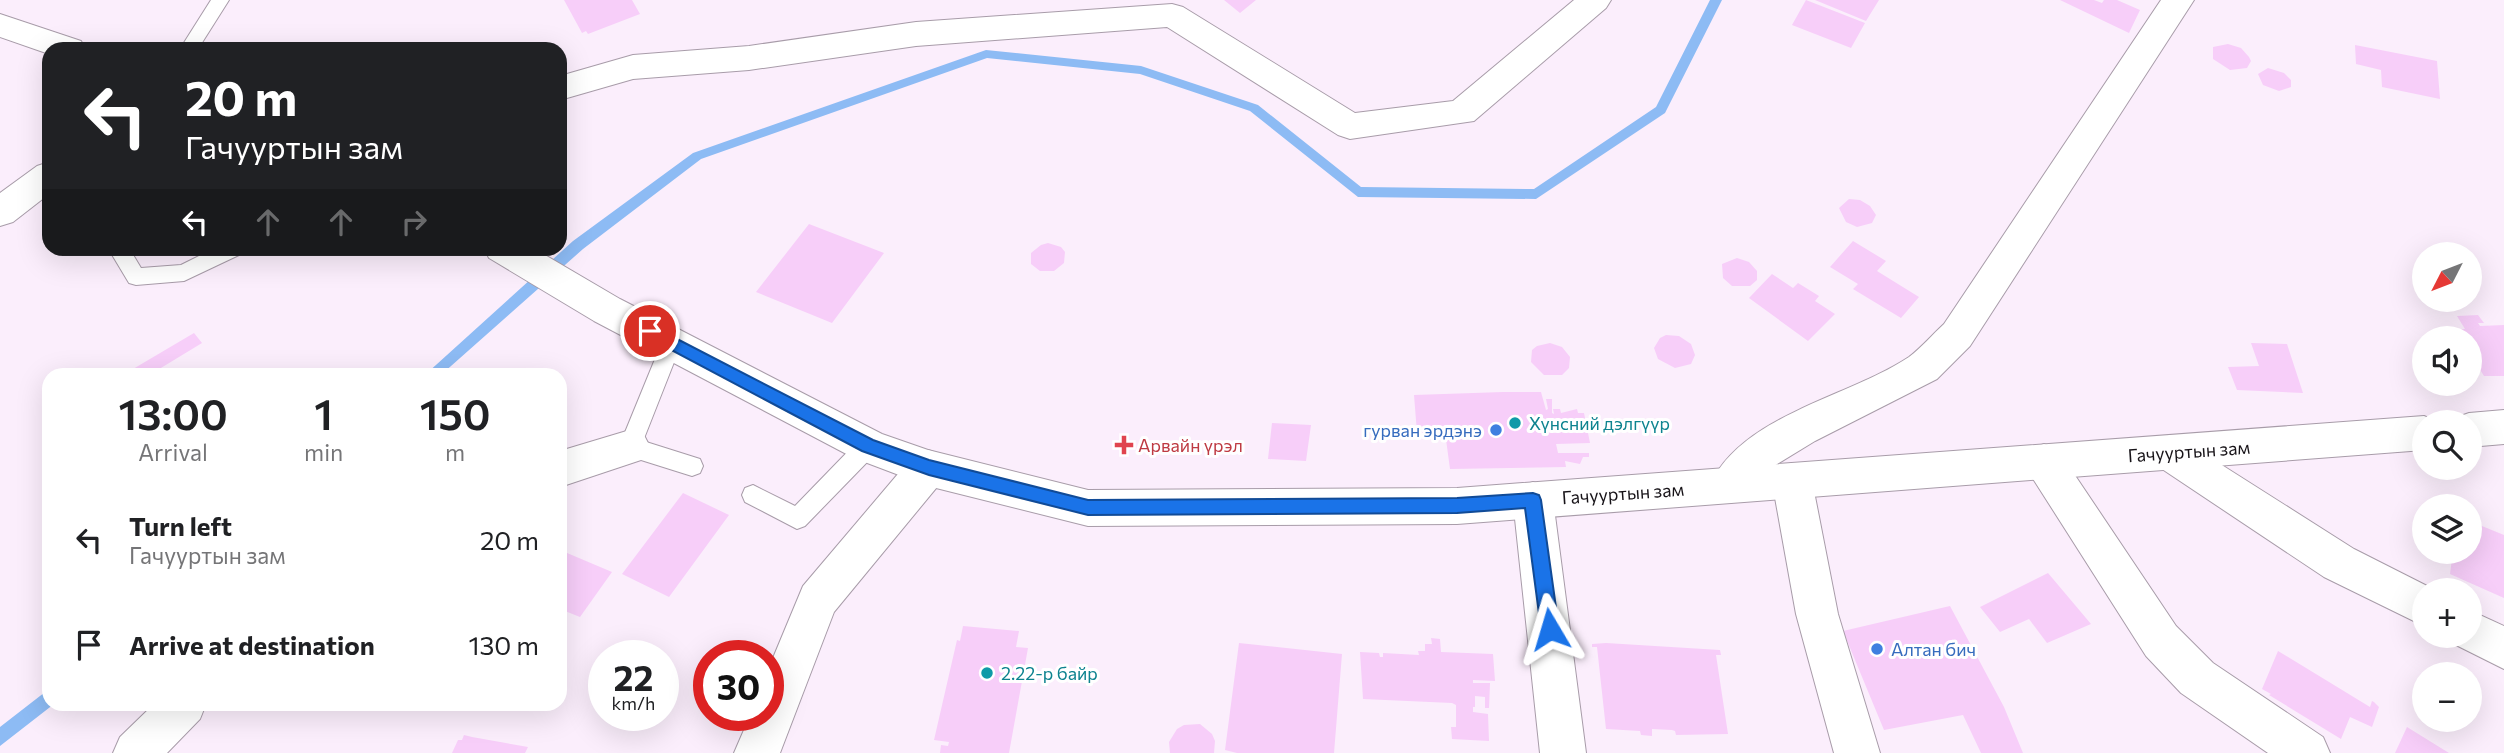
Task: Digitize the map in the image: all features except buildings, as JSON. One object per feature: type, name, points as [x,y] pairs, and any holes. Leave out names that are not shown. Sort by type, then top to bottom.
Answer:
[{"type":"street","points":[[567,86],[633,67],[749,58],[916,34],[1172,15],[1350,126],[1462,112],[1595,0]]},
{"type":"street","points":[[1730,485],[1755,457],[1801,429],[1923,368],[1957,335],[2178,0]]},
{"type":"street","points":[[0,25],[49,42]]},
{"type":"street","points":[[0,212],[42,180]]},
{"type":"street","name":"Гачууртын зам","points":[[516,256],[607,310],[868,446],[929,468],[1088,508],[1457,506],[2412,434]]},
{"type":"street","points":[[2482,429],[2504,427]]},
{"type":"street","points":[[567,467],[630,447]]},
{"type":"street","points":[[2170,453],[2339,564],[2412,600]]},
{"type":"street","points":[[2044,462],[2161,641],[2197,678],[2307,753]]},
{"type":"street","points":[[757,753],[818,600],[929,468]]},
{"type":"street","points":[[1792,481],[1817,614],[1857,753]]},
{"type":"street","points":[[1533,500],[1563,753]]},
{"type":"street","points":[[2482,637],[2504,648]]},
{"type":"street","points":[[136,753],[177,711]]},
{"type":"lane","points":[[193,42],[220,0]]},
{"type":"lane","points":[[123,256],[136,277],[184,273],[218,256]]},
{"type":"lane","points":[[672,342],[630,447],[692,466]]},
{"type":"lane","points":[[753,495],[797,519],[868,446]]},
{"type":"waterway","points":[[567,255],[697,156],[986,54],[1141,70],[1254,108],[1358,192],[1536,194],[1661,110],[1716,0]]},
{"type":"waterway","points":[[440,368],[566,256]]},
{"type":"waterway","points":[[0,738],[42,703]]},
{"type":"place","name":"Хүнсний дэлгүүр","points":[[1515,423]]},
{"type":"place","name":"гурван эрдэнэ","points":[[1496,430]]},
{"type":"place","name":"Арвайн үрэл","points":[[1124,445]]},
{"type":"place","name":"Алтан бич","points":[[1877,649]]},
{"type":"place","name":"2.22-р байр","points":[[987,673]]},
{"type":"route","points":[[650,331],[868,446],[929,468],[1088,508],[1457,506],[1533,500],[1550,629]]}]
